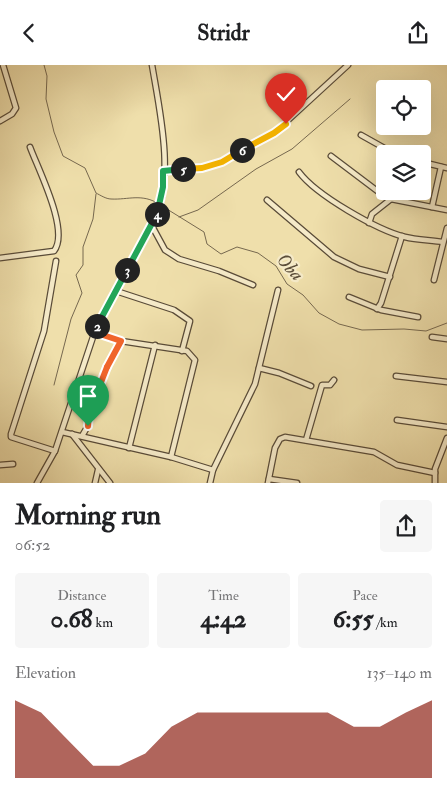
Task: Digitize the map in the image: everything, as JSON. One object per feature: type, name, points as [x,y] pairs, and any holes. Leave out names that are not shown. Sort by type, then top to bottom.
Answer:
[{"type":"street","points":[[0,121],[12,114],[16,108],[3,65]]},
{"type":"street","points":[[37,483],[55,451],[94,332],[152,226],[161,197],[164,130],[152,65]]},
{"type":"street","points":[[163,171],[202,168],[222,162],[274,133],[348,65]]},
{"type":"street","points":[[361,135],[379,145]]},
{"type":"street","points":[[0,258],[54,251],[58,247],[58,221],[30,147]]},
{"type":"street","points":[[331,156],[376,190]]},
{"type":"street","points":[[431,164],[447,169]]},
{"type":"street","points":[[432,207],[441,167]]},
{"type":"street","points":[[299,172],[312,185],[369,223],[402,236],[444,242]]},
{"type":"street","points":[[267,200],[334,257],[359,269],[390,277]]},
{"type":"street","points":[[369,223],[372,214],[390,200]]},
{"type":"street","points":[[396,200],[447,210]]},
{"type":"street","points":[[152,226],[165,250],[179,259],[219,271],[253,285]]},
{"type":"street","points":[[434,280],[447,228]]},
{"type":"street","points":[[377,309],[390,277],[402,236]]},
{"type":"street","points":[[55,451],[11,437],[11,434],[44,331],[56,261]]},
{"type":"street","points":[[210,483],[213,470],[255,383],[278,289]]},
{"type":"street","points":[[116,291],[174,310],[190,321],[182,351]]},
{"type":"street","points":[[349,297],[377,309],[418,317]]},
{"type":"street","points":[[94,332],[121,341],[155,345],[192,354],[195,360],[171,457]]},
{"type":"street","points":[[432,337],[447,339]]},
{"type":"street","points":[[82,436],[89,423],[89,413],[97,389],[121,341]]},
{"type":"street","points":[[129,448],[155,345]]},
{"type":"street","points":[[259,368],[279,373],[310,386]]},
{"type":"street","points":[[396,376],[447,381]]},
{"type":"street","points":[[306,440],[322,385],[330,385],[334,380]]},
{"type":"street","points":[[397,420],[447,427]]},
{"type":"street","points":[[62,432],[171,457],[213,470]]},
{"type":"street","points":[[72,434],[98,471],[109,482]]},
{"type":"street","points":[[297,483],[268,481],[274,448],[280,439],[291,437],[374,452],[397,465],[435,473]]},
{"type":"street","points":[[434,483],[435,473],[447,438]]},
{"type":"street","points":[[0,465],[13,464]]},
{"type":"street","points":[[98,471],[96,483],[109,482]]},
{"type":"waterway","name":"Oba","points":[[44,65],[47,76],[46,99],[54,132],[63,156],[85,168],[96,193],[103,197],[111,199],[141,198],[159,204]]},
{"type":"waterway","points":[[179,217],[198,210],[256,169],[292,149],[350,99]]},
{"type":"waterway","points":[[54,385],[71,319],[82,293],[76,275],[83,265],[83,247],[93,219],[96,194]]},
{"type":"waterway","name":"Oba","points":[[162,206],[204,232],[207,244],[221,254],[237,247],[258,253],[276,266],[287,284],[303,295],[319,313],[339,324],[362,330],[404,329],[426,331],[447,323]]},
{"type":"route","points":[[88,426],[90,421],[88,416],[97,389],[121,341],[94,332],[155,219],[163,187],[163,171],[202,168],[222,162],[278,131],[286,124]]}]
